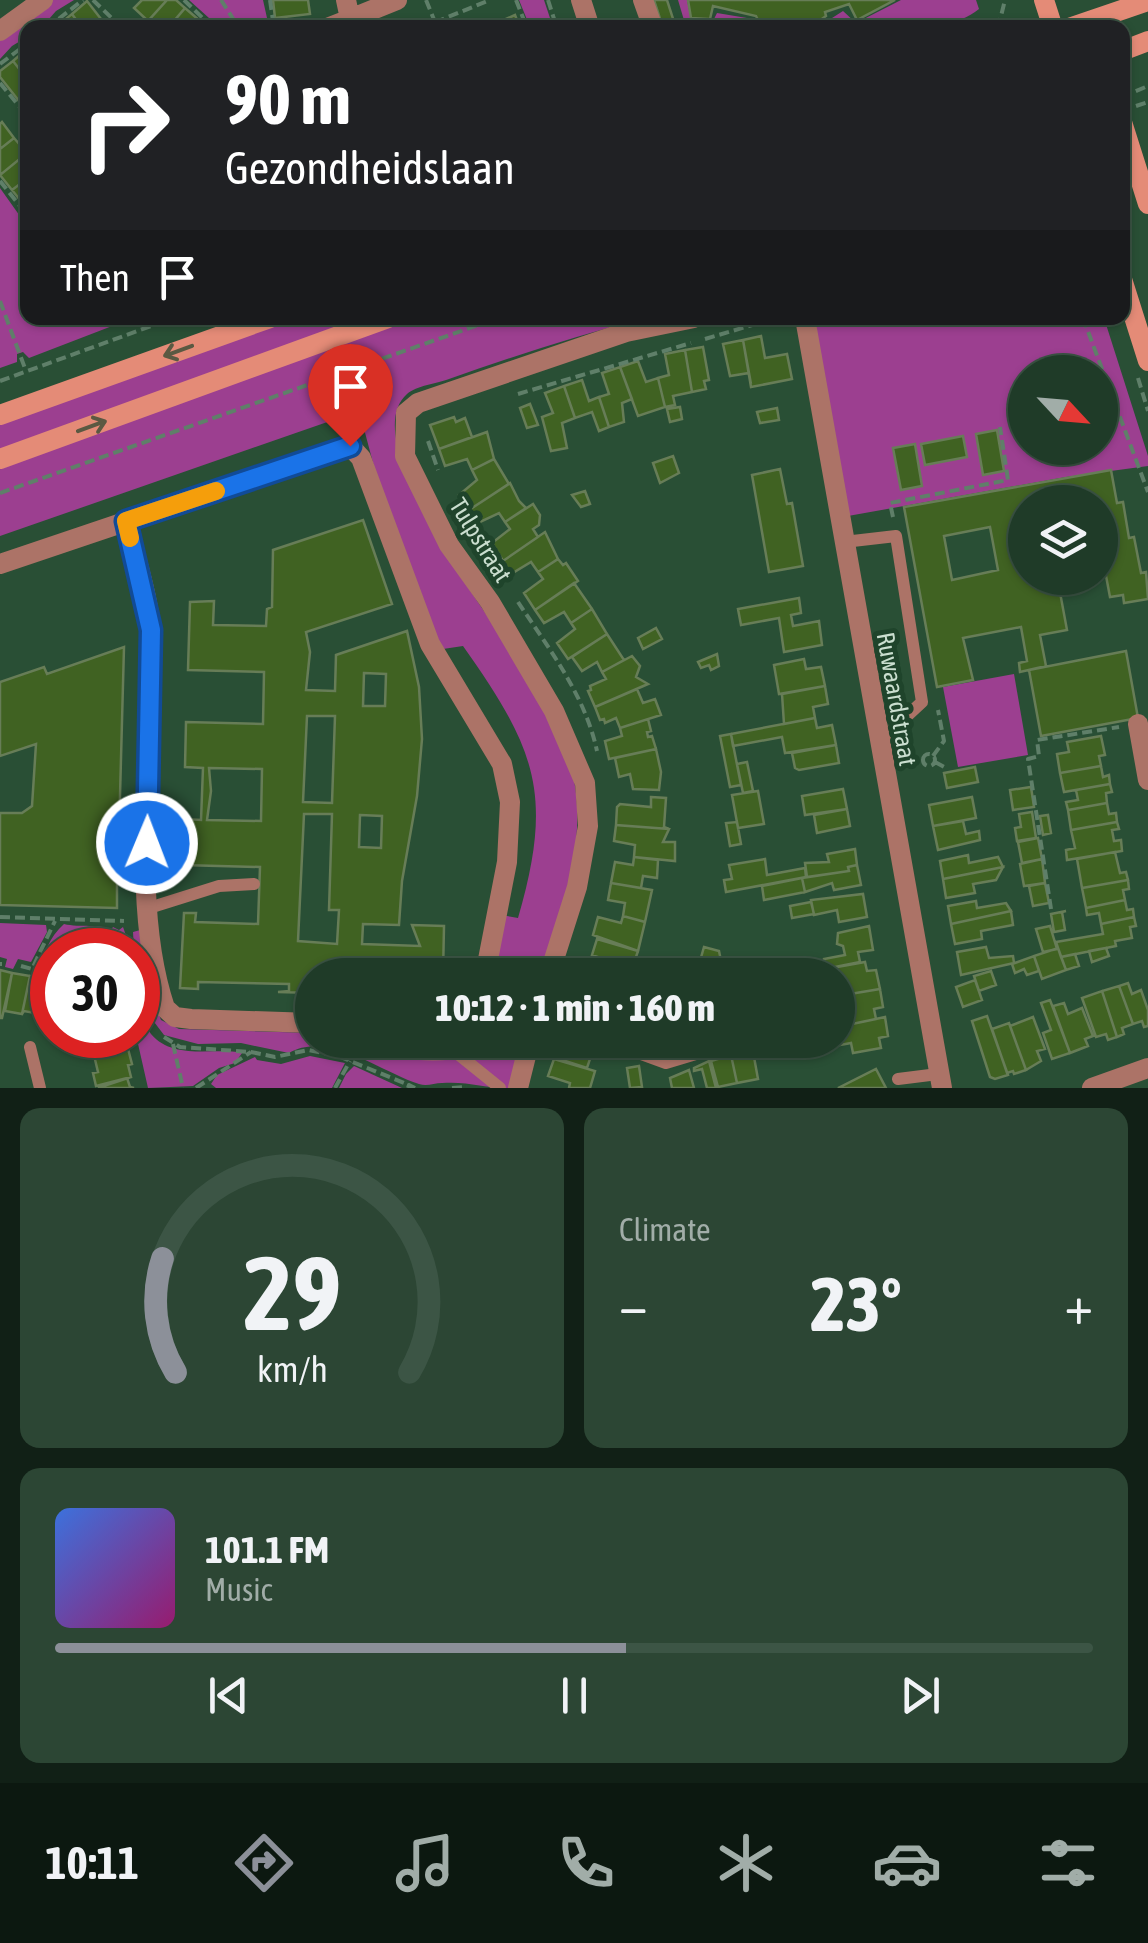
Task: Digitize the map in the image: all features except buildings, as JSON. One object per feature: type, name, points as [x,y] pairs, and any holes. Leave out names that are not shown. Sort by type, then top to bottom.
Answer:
[{"type":"main road","points":[[1089,16],[1148,0]]},
{"type":"main road","points":[[1130,147],[1148,204]]},
{"type":"main road","points":[[1130,305],[1148,362]]},
{"type":"main road","points":[[0,415],[251,325]]},
{"type":"main road","points":[[0,459],[369,325]]},
{"type":"street","points":[[0,31],[42,0]]},
{"type":"street","points":[[348,9],[396,0]]},
{"type":"street","points":[[406,414],[418,403],[626,332],[660,325]]},
{"type":"street","name":"Ruwaardstraat","points":[[807,325],[940,1081]]},
{"type":"street","name":"Tulpstraat","points":[[406,414],[405,456],[449,544],[490,602],[554,712],[585,783],[588,826],[580,872],[554,958]]},
{"type":"street","points":[[0,564],[350,446],[361,458],[430,644],[502,764],[510,802],[506,862],[488,958]]},
{"type":"street","points":[[126,521],[151,630],[149,915],[160,994],[165,1008],[175,1017],[295,1021]]},
{"type":"street","points":[[1138,724],[1148,780]]},
{"type":"street","points":[[518,1088],[526,1058]]},
{"type":"street","points":[[1092,1088],[1148,1068]]},
{"type":"lane","points":[[844,542],[896,536],[922,702],[879,742]]},
{"type":"lane","points":[[149,915],[219,886],[254,884]]},
{"type":"lane","points":[[33,1058],[40,1088]]},
{"type":"lane","points":[[473,1058],[500,1088]]},
{"type":"lane","points":[[652,1058],[666,1063],[683,1058]]},
{"type":"lane","points":[[898,1079],[940,1081]]},
{"type":"path","points":[[57,20],[83,0]]},
{"type":"path","points":[[93,0],[114,20]]},
{"type":"path","points":[[184,0],[205,20]]},
{"type":"path","points":[[439,20],[490,0]]},
{"type":"path","points":[[0,83],[20,107]]},
{"type":"path","points":[[0,180],[20,206]]},
{"type":"path","points":[[0,301],[26,371]]},
{"type":"path","points":[[0,381],[154,325]]},
{"type":"path","points":[[0,493],[478,325]]},
{"type":"path","points":[[515,395],[752,325]]},
{"type":"path","points":[[1087,325],[1148,492]]},
{"type":"path","points":[[340,373],[406,414]]},
{"type":"path","points":[[896,536],[890,502],[1008,480],[1000,426]]},
{"type":"path","points":[[922,702],[938,708],[944,741],[926,773]]},
{"type":"path","points":[[1051,910],[1028,759],[1039,756],[1037,740],[1138,724]]},
{"type":"path","points":[[922,747],[926,755],[948,769]]},
{"type":"path","points":[[926,755],[923,762],[929,766]]},
{"type":"path","points":[[0,917],[149,915]]},
{"type":"path","points":[[21,966],[32,969],[56,919]]},
{"type":"path","points":[[175,1017],[172,1042],[183,1088]]},
{"type":"path","points":[[162,1036],[180,1046],[275,1057],[308,1050],[350,1061],[416,1088]]},
{"type":"path","points":[[196,1088],[251,1052]]},
{"type":"path","points":[[335,1088],[350,1061]]},
{"type":"path","points":[[206,1082],[212,1088]]},
{"type":"path","points":[[452,1088],[473,1088]]},
{"type":"shaded area","points":[[50,0],[74,0],[48,20],[24,20]]},
{"type":"shaded area","points":[[189,0],[263,0],[267,20],[211,20]]},
{"type":"shaded area","points":[[519,0],[544,0],[551,20],[527,20]]},
{"type":"shaded area","points":[[678,0],[687,0],[691,20],[684,20]]},
{"type":"shaded area","points":[[901,0],[976,0],[979,9],[958,20],[862,20]]},
{"type":"shaded area","points":[[843,11],[853,20],[829,20]]},
{"type":"shaded area","points":[[717,13],[754,20],[714,20]]},
{"type":"shaded area","points":[[20,23],[20,41],[0,59],[0,39]]},
{"type":"shaded area","points":[[0,188],[20,216],[20,325],[115,325],[29,358],[23,352],[17,354],[17,362],[0,368]]},
{"type":"shaded area","points":[[274,325],[344,325],[0,452],[0,422]]},
{"type":"shaded area","points":[[393,325],[620,325],[416,389],[407,394],[395,419],[399,453],[415,495],[467,585],[535,685],[567,753],[577,809],[576,837],[567,893],[549,958],[492,958],[501,915],[518,918],[529,875],[536,805],[531,774],[522,745],[488,682],[463,646],[443,649],[427,622],[393,534],[359,411],[0,536],[0,469]]},
{"type":"shaded area","points":[[811,325],[1106,325],[1116,355],[1008,355],[1008,465],[1118,465],[1118,362],[1148,466],[1008,485],[848,516]]},
{"type":"shaded area","points":[[1014,674],[1028,755],[958,767],[943,687]]},
{"type":"shaded area","points":[[0,923],[46,925],[46,928],[30,928],[30,962],[18,959],[13,969],[5,967],[7,959],[0,957]]},
{"type":"shaded area","points":[[64,924],[104,928],[60,928]]},
{"type":"shaded area","points":[[160,1017],[179,1029],[295,1032],[295,1051],[289,1053],[241,1043],[198,1044],[164,1035]]},
{"type":"shaded area","points":[[160,1042],[183,1050],[242,1053],[235,1063],[219,1068],[193,1086],[148,1088],[141,1058],[160,1058]]},
{"type":"shaded area","points":[[255,1057],[281,1064],[303,1058],[345,1063],[332,1088],[216,1088],[211,1084],[217,1075]]},
{"type":"shaded area","points":[[361,1058],[518,1058],[509,1088],[460,1083],[422,1085]]},
{"type":"shaded area","points":[[354,1066],[402,1088],[339,1088]]},
{"type":"slow traffic","points":[[130,538],[126,521],[216,491]]},
{"type":"route","points":[[147,843],[151,630],[126,521],[350,446]]}]
